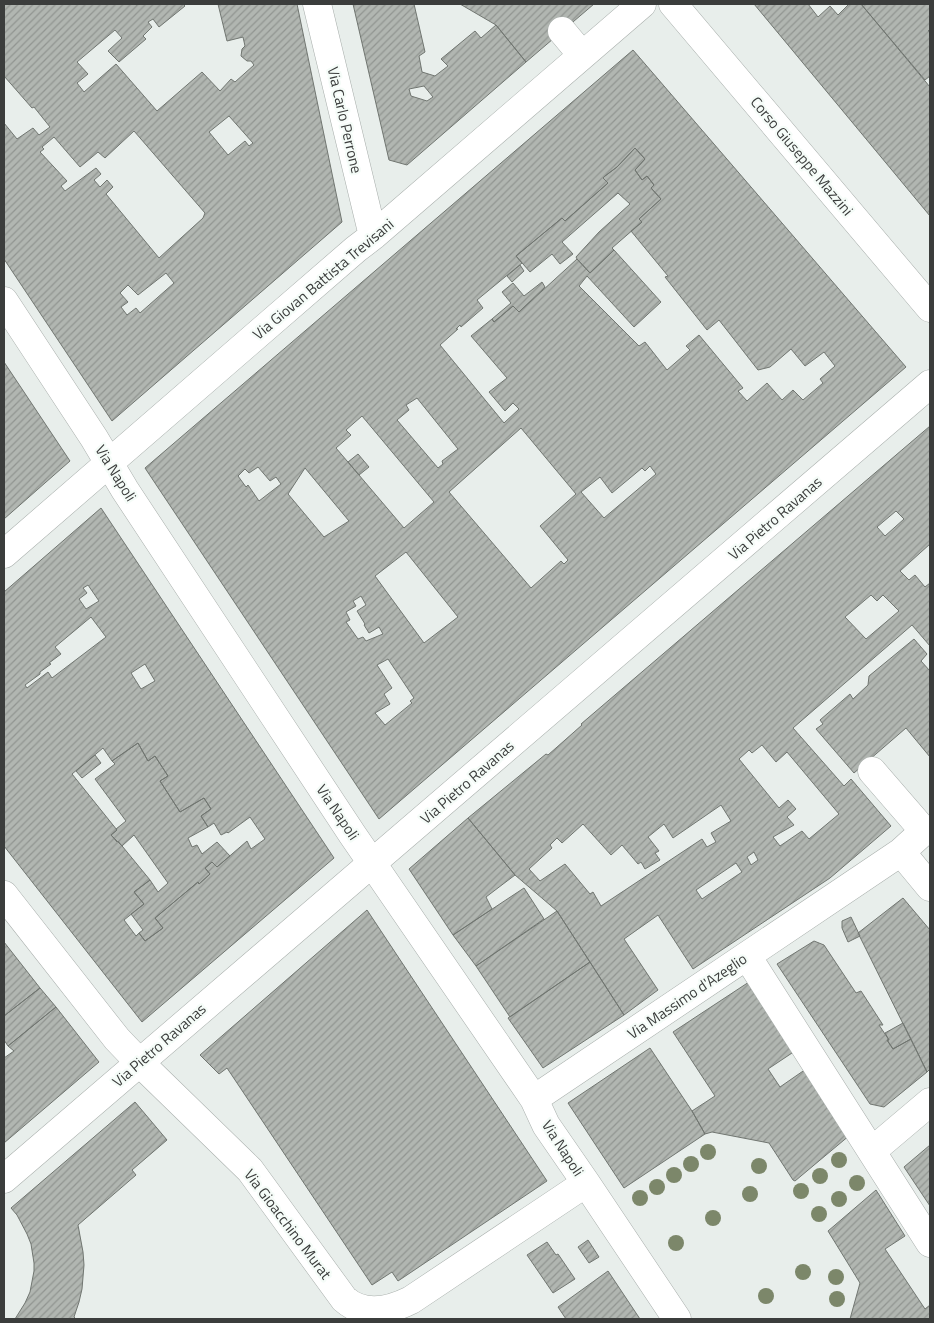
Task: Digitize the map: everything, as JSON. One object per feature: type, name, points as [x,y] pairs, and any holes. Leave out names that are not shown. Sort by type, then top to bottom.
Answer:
[{"type":"street","name":"Via Carlo Perrone","points":[[317,4],[373,236]]},
{"type":"street","name":"Via Giovan Battista Trevisani","points":[[4,554],[642,4]]},
{"type":"street","name":"Corso Giuseppe Mazzini","points":[[674,4],[930,308]]},
{"type":"street","points":[[562,31],[582,55]]},
{"type":"street","name":"Via Napoli","points":[[4,300],[94,438],[108,463],[372,863],[534,1099],[546,1125],[677,1319]]},
{"type":"street","name":"Via Pietro Ravanas","points":[[4,1179],[930,384]]},
{"type":"street","name":"Via Massimo d'Azeglio","points":[[534,1099],[901,852],[924,831],[872,772]]},
{"type":"street","points":[[901,852],[930,887]]},
{"type":"street","name":"Via Gioacchino Murat","points":[[4,895],[117,1039],[250,1170],[344,1299],[357,1308],[384,1310],[411,1300],[586,1184]]},
{"type":"street","points":[[746,956],[930,1243]]},
{"type":"street","points":[[872,1151],[930,1102]]},
{"type":"building","points":[[4,4],[183,4],[185,6],[159,27],[153,19],[148,22],[152,27],[143,36],[146,39],[119,62],[108,51],[122,38],[115,30],[77,62],[88,74],[77,83],[84,92],[116,64],[157,111],[202,72],[220,91],[231,79],[235,82],[254,65],[251,61],[247,61],[241,56],[242,49],[245,46],[243,37],[227,41],[218,4],[297,4],[342,222],[112,421],[4,259],[4,123],[17,139],[33,128],[39,135],[50,127],[34,107],[32,108],[4,76]],"holes":[[[229,116],[253,143],[249,146],[245,141],[228,155],[209,132]],[[134,131],[205,213],[203,218],[159,258],[106,194],[113,187],[107,180],[100,187],[94,180],[101,174],[96,168],[65,191],[61,186],[67,181],[40,152],[44,149],[42,147],[54,137],[80,167],[98,152],[105,158]],[[166,273],[174,283],[140,313],[136,308],[127,315],[121,307],[128,302],[120,293],[128,285],[138,295]]]},
{"type":"building","points":[[353,4],[414,4],[425,52],[419,56],[422,72],[435,76],[448,66],[441,59],[475,31],[481,38],[496,25],[526,62],[407,165],[389,160]],"holes":[[[424,86],[433,97],[427,101],[411,96],[409,89]]]},
{"type":"building","points":[[460,4],[594,4],[526,62],[496,25]]},
{"type":"building","points":[[754,4],[808,4],[818,17],[830,6],[838,15],[849,4],[861,4],[930,87],[930,216]]},
{"type":"building","points":[[861,4],[930,4],[930,29],[928,31],[930,32],[930,76],[925,80]]},
{"type":"building","points":[[633,50],[906,367],[379,819],[145,468]],"holes":[[[635,148],[645,159],[635,170],[642,180],[647,176],[654,185],[651,188],[661,199],[639,219],[642,222],[631,231],[668,276],[665,277],[707,330],[719,320],[758,370],[770,367],[791,349],[805,366],[824,352],[835,366],[820,379],[823,383],[803,400],[793,390],[782,400],[767,383],[747,401],[738,391],[743,388],[699,335],[686,346],[690,350],[667,370],[645,342],[639,346],[579,286],[587,276],[634,327],[661,302],[614,250],[590,273],[577,259],[519,312],[513,306],[494,322],[492,319],[471,336],[507,378],[489,392],[505,411],[513,403],[519,409],[504,423],[440,345],[460,325],[461,327],[483,308],[477,300],[522,263],[516,256],[562,218],[565,221],[608,183],[603,178],[617,167]],[[417,398],[458,449],[442,461],[443,464],[438,468],[397,420],[409,410],[406,405]],[[362,416],[434,502],[404,528],[336,448],[351,435],[346,430]],[[521,428],[576,494],[540,526],[568,560],[564,564],[561,561],[531,588],[449,492]],[[650,466],[656,474],[604,518],[581,492],[600,477],[612,493],[642,468],[645,471]],[[258,467],[270,481],[276,477],[281,484],[259,501],[248,485],[246,487],[238,476],[245,469],[249,473]],[[305,468],[349,521],[324,537],[288,494]],[[406,552],[458,617],[424,643],[375,576]],[[361,596],[366,605],[357,611],[364,625],[369,633],[379,627],[383,634],[366,641],[363,637],[358,639],[346,622],[350,620],[346,612],[356,606],[353,601]],[[388,659],[414,698],[410,701],[412,703],[385,725],[375,713],[390,704],[384,694],[392,688],[377,665]]]},
{"type":"building","points":[[635,148],[645,159],[635,170],[642,180],[647,176],[654,185],[651,188],[661,199],[639,219],[642,222],[612,248],[614,250],[590,273],[577,259],[576,257],[599,232],[630,204],[618,193],[562,242],[573,254],[560,264],[552,254],[530,272],[516,256],[562,218],[565,221],[608,183],[603,178],[617,167]]},
{"type":"building","points":[[520,265],[524,271],[512,282],[507,276]]},
{"type":"building","points":[[542,282],[545,287],[519,312],[513,306],[494,322],[492,319],[511,303],[502,292],[513,283],[524,296]]},
{"type":"building","points":[[4,362],[70,461],[4,519]]},
{"type":"building","points":[[930,426],[930,544],[900,571],[909,580],[915,575],[925,587],[930,583],[930,646],[912,625],[793,728],[844,786],[851,779],[891,826],[830,878],[693,969],[658,915],[624,939],[658,990],[624,1015],[557,911],[515,875],[468,818],[546,754],[548,755],[581,724]],"holes":[[[896,511],[904,519],[885,536],[877,527]],[[871,595],[877,601],[883,595],[899,611],[866,639],[845,617]],[[762,745],[776,762],[787,752],[839,814],[809,839],[802,831],[780,846],[773,837],[794,825],[787,817],[796,809],[788,800],[779,808],[739,759],[749,750],[752,753]],[[721,805],[731,821],[711,833],[716,842],[707,847],[702,839],[601,906],[593,892],[590,894],[565,864],[540,881],[529,869],[552,848],[550,845],[557,838],[562,843],[583,824],[611,855],[622,845],[638,864],[641,862],[645,869],[660,860],[655,853],[659,851],[648,837],[664,824],[673,838]],[[754,852],[758,860],[751,865],[747,857]],[[736,863],[742,872],[702,899],[696,890]]]},
{"type":"building","points":[[358,454],[369,467],[359,475],[348,462]]},
{"type":"building","points":[[101,508],[334,858],[142,1022],[4,846],[4,592]],"holes":[[[88,585],[99,601],[86,609],[79,599],[87,593],[83,588]],[[91,617],[106,637],[52,678],[48,672],[27,688],[25,685],[61,654],[55,647]],[[145,664],[155,681],[141,689],[131,673]],[[138,743],[148,761],[155,756],[168,776],[160,781],[180,812],[204,798],[211,809],[201,816],[208,827],[214,823],[221,835],[228,833],[250,817],[265,839],[251,849],[247,841],[217,867],[212,862],[205,868],[210,874],[155,918],[163,928],[145,941],[139,933],[136,936],[124,920],[144,904],[134,892],[150,880],[111,835],[117,830],[72,774],[103,748],[112,761]]]},
{"type":"building","points":[[914,639],[927,654],[921,661],[930,671],[930,757],[906,728],[854,773],[816,729],[823,724],[820,720],[850,694],[853,699],[868,685],[869,676]]},
{"type":"building","points":[[138,743],[148,761],[155,756],[168,776],[160,781],[180,812],[204,798],[211,809],[201,816],[208,827],[188,838],[192,847],[197,845],[202,854],[217,842],[230,856],[217,867],[212,862],[205,868],[210,874],[155,918],[163,928],[145,941],[139,933],[143,930],[131,914],[144,904],[134,892],[150,880],[158,892],[168,883],[134,835],[122,846],[111,835],[126,821],[95,779],[115,764],[112,761]]},
{"type":"building","points":[[95,755],[101,763],[82,778],[76,771]]},
{"type":"building","points":[[468,818],[515,875],[486,897],[492,909],[453,935],[409,869]]},
{"type":"building","points":[[524,888],[544,919],[476,966],[453,935]]},
{"type":"building","points":[[903,898],[930,930],[930,1069],[927,1072],[858,933]]},
{"type":"building","points":[[367,910],[547,1181],[398,1281],[392,1272],[372,1285],[227,1068],[219,1074],[200,1055]]},
{"type":"building","points":[[557,911],[590,962],[510,1017],[476,966]]},
{"type":"building","points":[[851,917],[860,936],[848,942],[842,928],[842,921]]},
{"type":"building","points":[[814,941],[824,945],[856,993],[861,991],[883,1025],[879,1025],[893,1049],[911,1039],[927,1072],[884,1107],[870,1104],[777,964]]},
{"type":"building","points":[[4,942],[40,988],[4,1016]]},
{"type":"building","points":[[590,962],[624,1015],[543,1068],[508,1018]]},
{"type":"building","points":[[749,982],[795,1051],[768,1069],[780,1087],[806,1069],[850,1135],[795,1181],[769,1143],[712,1132],[705,1134],[692,1111],[715,1096],[673,1032]]},
{"type":"building","points":[[40,988],[56,1007],[8,1046],[4,1040],[4,1016]]},
{"type":"building","points":[[56,1007],[99,1062],[4,1143],[4,1058],[14,1051],[8,1046]]},
{"type":"building","points":[[903,1023],[911,1039],[893,1049],[885,1033]]},
{"type":"building","points":[[650,1048],[705,1134],[624,1188],[568,1103]]},
{"type":"building","points":[[135,1102],[167,1140],[132,1170],[136,1175],[78,1225],[84,1265],[82,1289],[74,1317],[76,1319],[15,1319],[30,1292],[34,1263],[31,1244],[27,1234],[11,1208]]},
{"type":"building","points":[[930,1145],[930,1206],[904,1167]]},
{"type":"building","points":[[876,1190],[905,1236],[885,1249],[925,1309],[930,1305],[930,1319],[850,1319],[860,1283],[828,1231]]},
{"type":"building","points":[[588,1240],[599,1257],[589,1263],[578,1247]]},
{"type":"building","points":[[547,1242],[556,1255],[558,1254],[575,1279],[553,1293],[527,1255]]},
{"type":"building","points":[[608,1271],[640,1319],[566,1319],[558,1307]]}]
